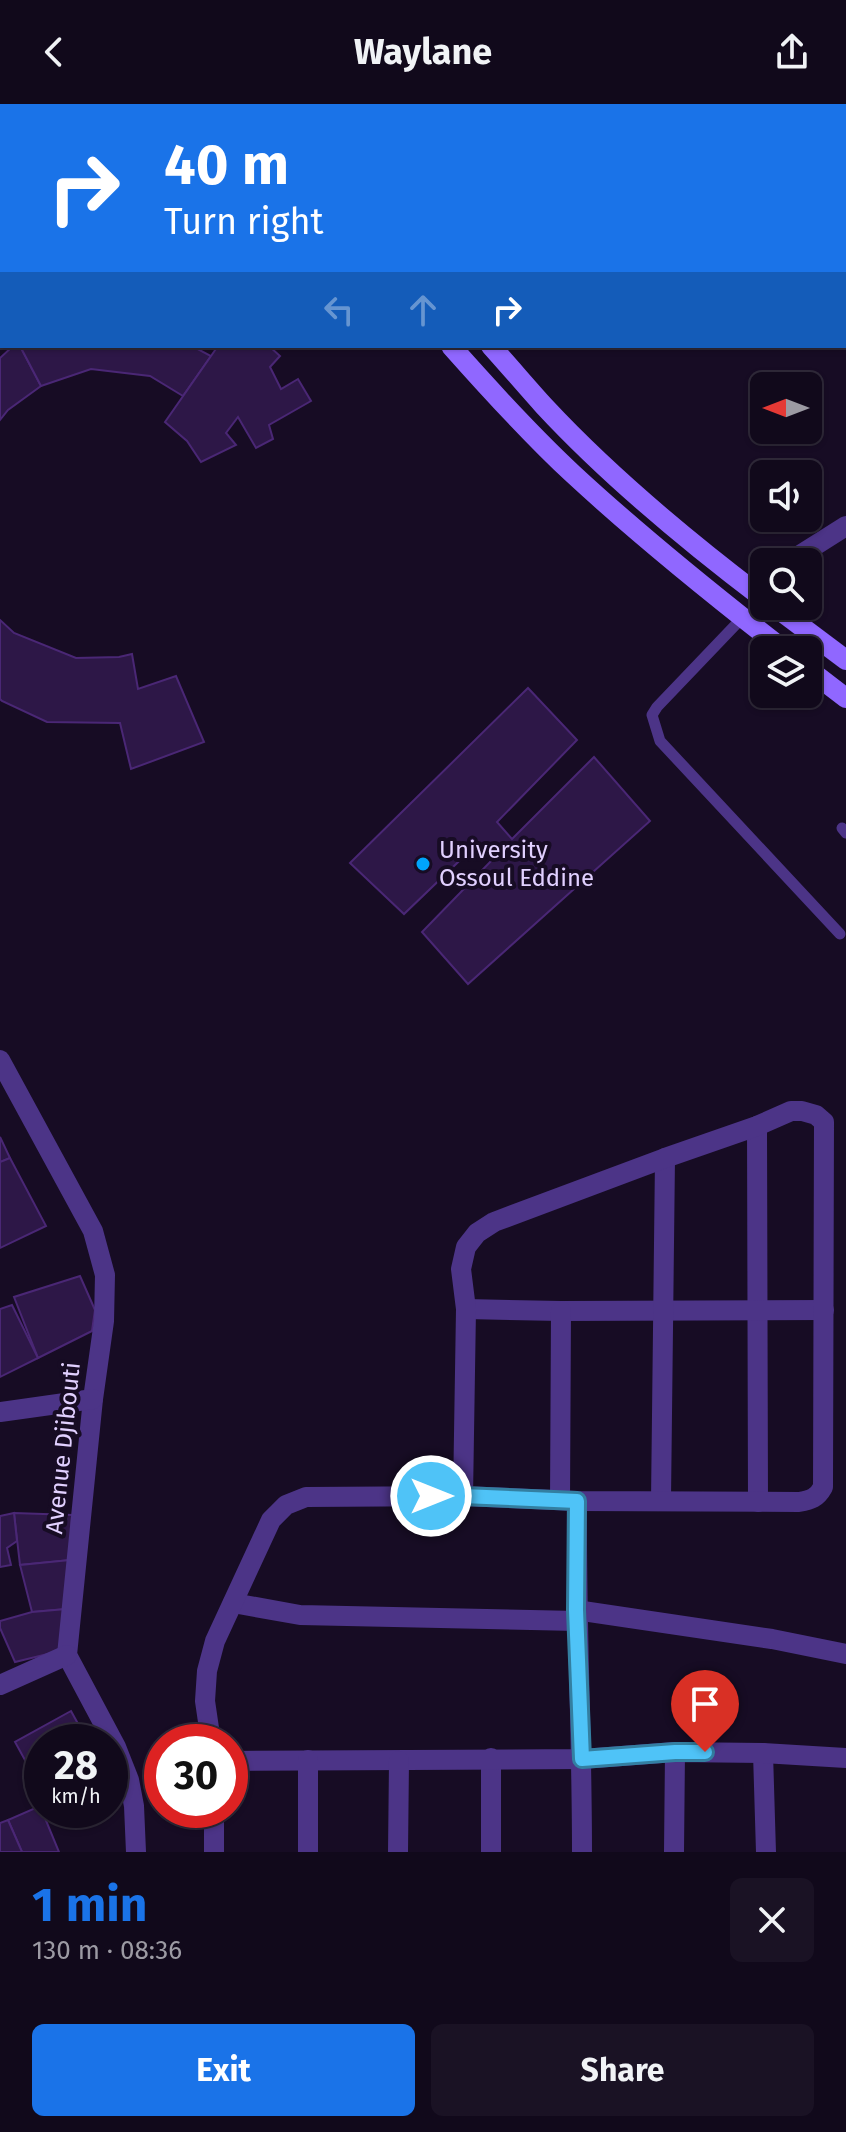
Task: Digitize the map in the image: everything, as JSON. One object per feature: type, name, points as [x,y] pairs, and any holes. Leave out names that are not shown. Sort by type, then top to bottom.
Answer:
[{"type":"main road","points":[[453,348],[573,474],[767,636]]},
{"type":"main road","points":[[493,348],[595,457],[710,557],[750,582]]},
{"type":"main road","points":[[793,620],[846,660]]},
{"type":"main road","points":[[822,680],[846,698]]},
{"type":"street","points":[[811,548],[846,526]]},
{"type":"street","name":"Avenue Djibouti","points":[[0,1060],[93,1231],[105,1275],[104,1321],[67,1655]]},
{"type":"street","points":[[208,1724],[205,1701],[207,1671],[215,1641],[271,1520],[286,1505],[306,1497],[463,1496],[569,1501],[813,1500],[823,1487],[824,1122],[816,1115],[791,1111],[494,1222],[477,1233],[466,1247],[461,1269],[466,1309],[463,1496]]},
{"type":"street","points":[[757,1126],[758,1502]]},
{"type":"street","points":[[661,1500],[665,1158]]},
{"type":"street","points":[[466,1309],[824,1310]]},
{"type":"street","points":[[561,1311],[577,1615],[582,1852]]},
{"type":"street","points":[[0,1412],[93,1399]]},
{"type":"street","points":[[233,1603],[300,1615],[577,1615],[772,1639],[846,1654]]},
{"type":"street","points":[[0,1685],[67,1655],[116,1747],[129,1780],[134,1806],[136,1852]]},
{"type":"street","points":[[674,1852],[675,1752]]},
{"type":"street","points":[[248,1761],[582,1759],[675,1752],[846,1758]]},
{"type":"street","points":[[763,1753],[766,1852]]},
{"type":"street","points":[[491,1758],[491,1852]]},
{"type":"street","points":[[308,1760],[308,1852]]},
{"type":"street","points":[[398,1852],[399,1761]]},
{"type":"street","points":[[214,1828],[214,1852]]},
{"type":"lane","points":[[743,617],[657,707],[652,715],[654,725],[660,741],[840,934]]},
{"type":"building","points":[[11,348],[21,348],[41,386],[8,410],[0,420],[0,358]]},
{"type":"building","points":[[21,348],[196,348],[211,356],[183,396],[150,376],[91,369],[41,386]]},
{"type":"building","points":[[217,348],[271,348],[280,356],[270,367],[281,389],[298,379],[311,401],[269,425],[273,439],[256,448],[238,417],[226,433],[236,445],[201,462],[187,441],[165,422]]},
{"type":"building","points":[[0,620],[14,633],[76,658],[132,654],[138,689],[176,676],[204,742],[131,769],[120,723],[47,722],[2,701]]},
{"type":"building","points":[[528,688],[577,740],[497,822],[512,839],[594,757],[650,821],[468,984],[422,932],[494,858],[478,843],[404,914],[350,863]]},
{"type":"building","points":[[0,1137],[10,1158],[0,1162]]},
{"type":"building","points":[[10,1158],[46,1226],[0,1248],[0,1162]]},
{"type":"building","points":[[80,1276],[95,1310],[92,1331],[38,1358],[14,1297]]},
{"type":"building","points":[[12,1305],[38,1358],[0,1377],[0,1309]]},
{"type":"building","points":[[14,1513],[72,1515],[70,1560],[20,1565]]},
{"type":"building","points":[[14,1513],[17,1541],[7,1548],[11,1565],[0,1567],[0,1516]]},
{"type":"building","points":[[70,1560],[66,1609],[32,1612],[20,1565]]},
{"type":"building","points":[[66,1609],[60,1651],[15,1662],[0,1628],[0,1621],[32,1612]]},
{"type":"building","points":[[71,1711],[78,1724],[48,1724]]},
{"type":"building","points":[[24,1737],[24,1758],[15,1742]]},
{"type":"building","points":[[24,1813],[24,1828],[49,1828],[59,1852],[22,1852],[8,1820]]},
{"type":"building","points":[[8,1820],[22,1852],[0,1852],[0,1823]]},
{"type":"place","name":"University Ossoul Eddine","points":[[423,864]]},
{"type":"route","points":[[431,1496],[577,1501],[576,1610],[582,1759],[705,1752]]}]
